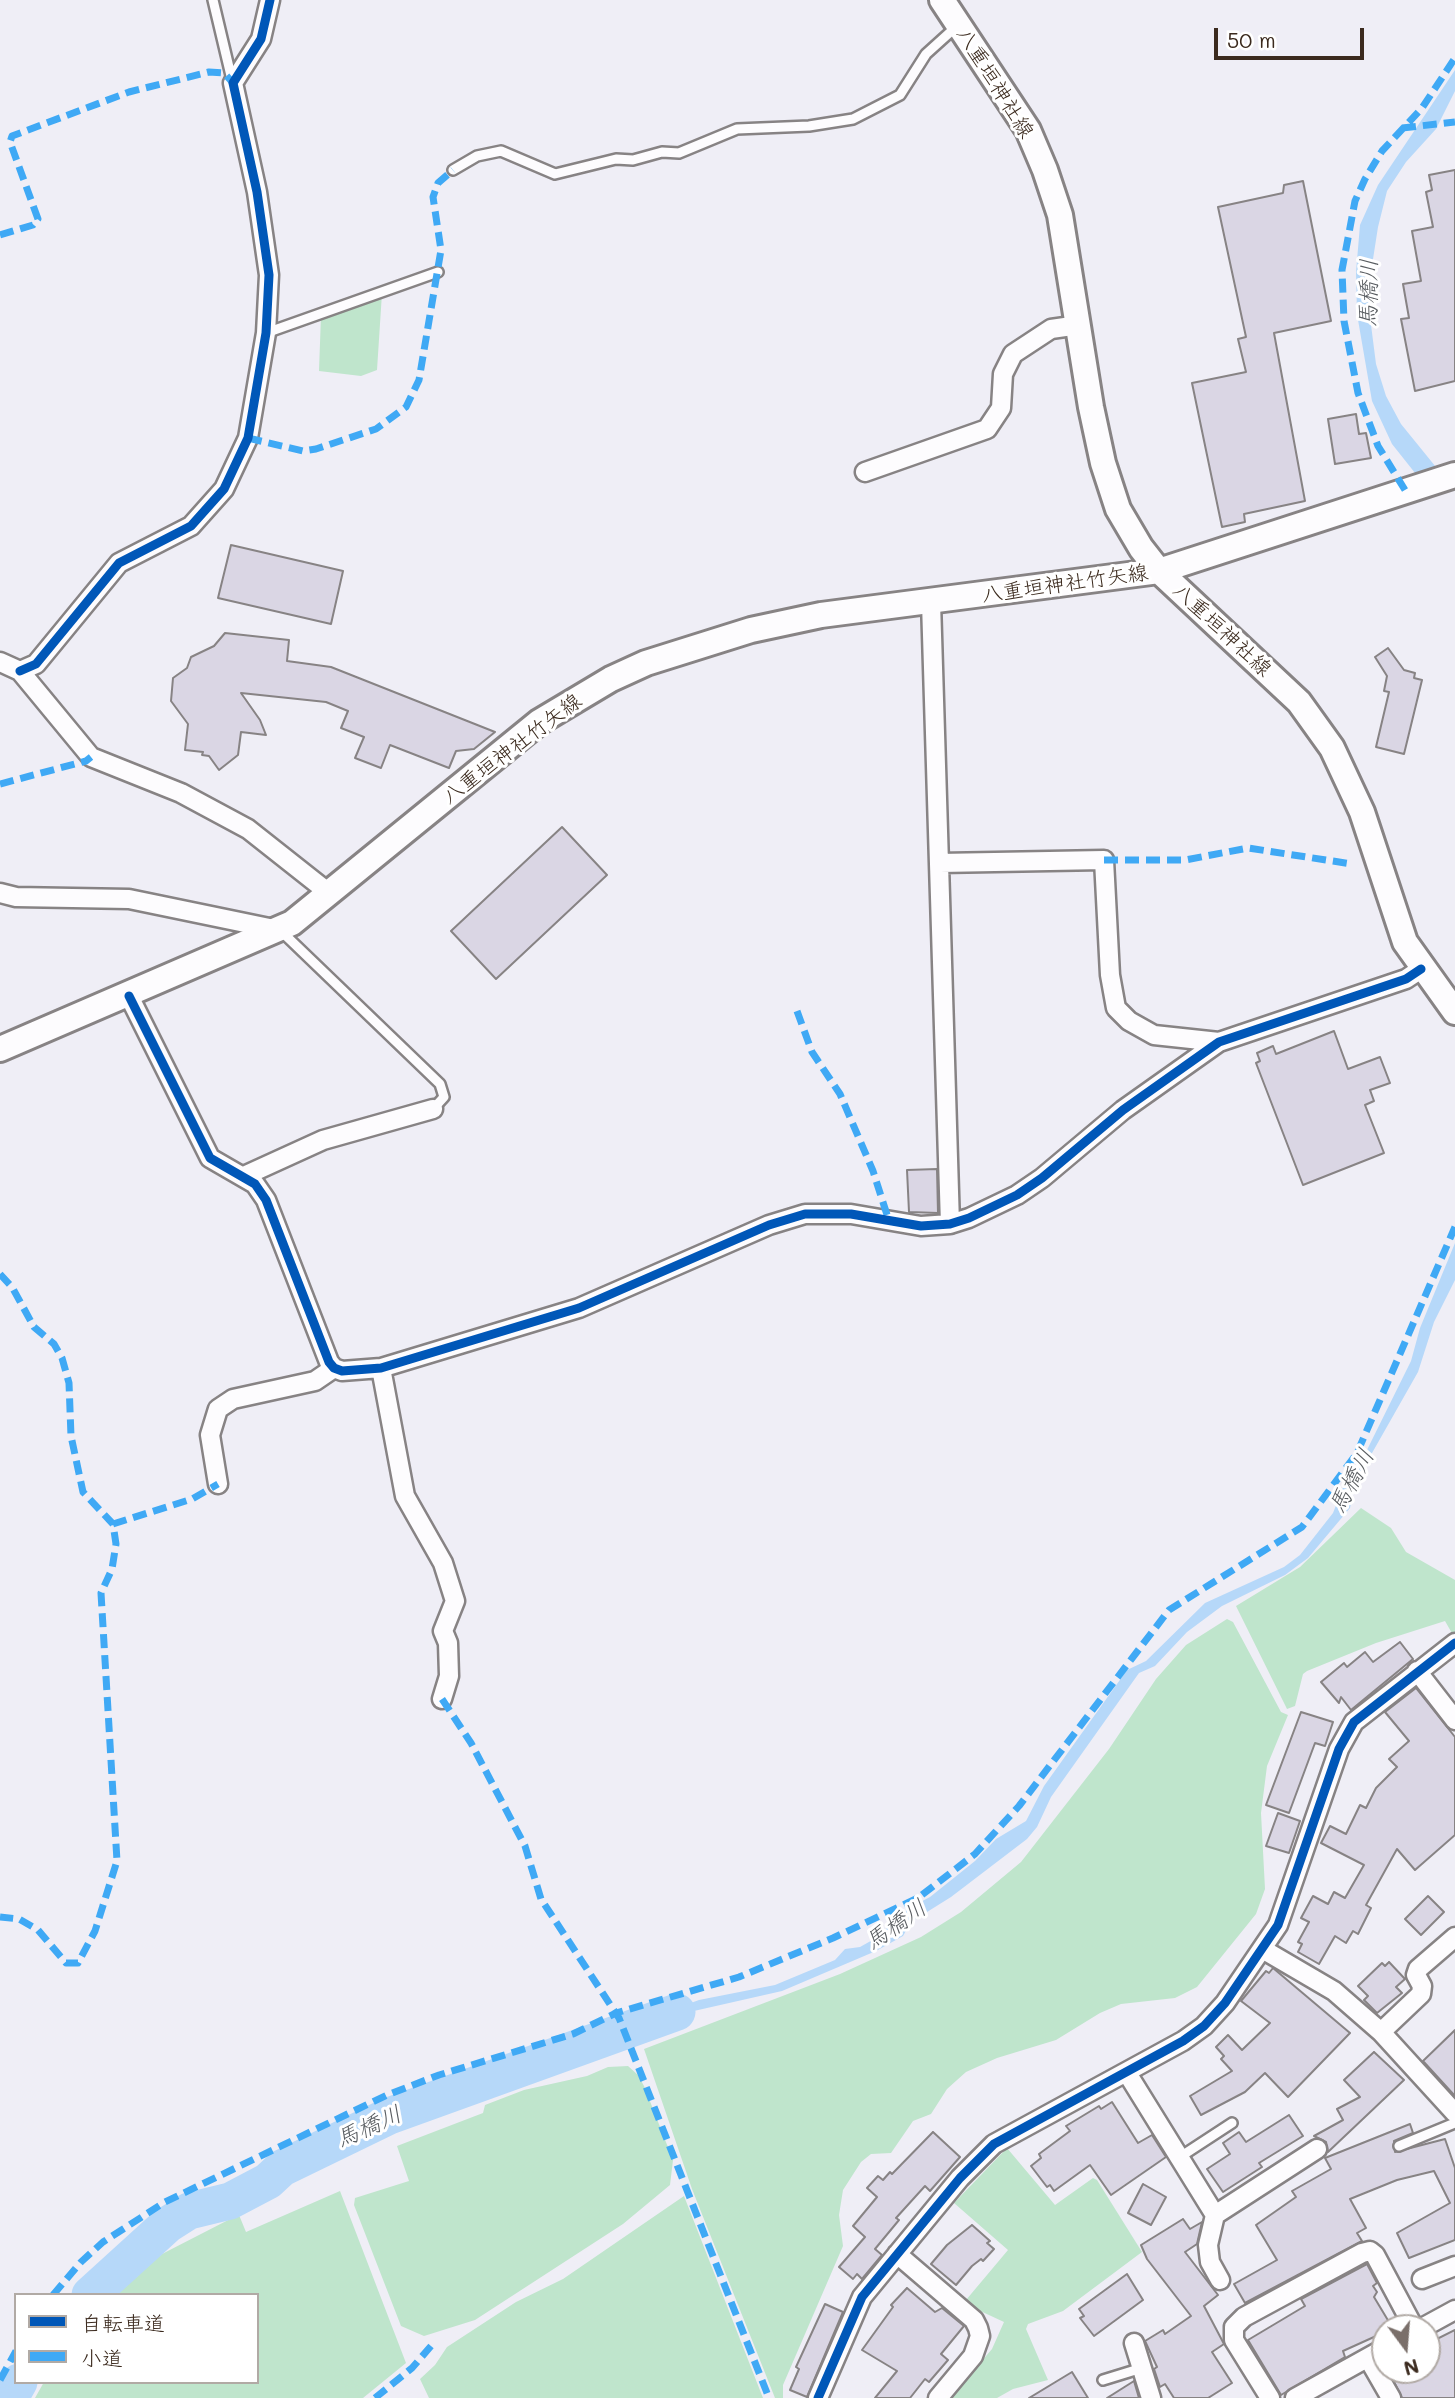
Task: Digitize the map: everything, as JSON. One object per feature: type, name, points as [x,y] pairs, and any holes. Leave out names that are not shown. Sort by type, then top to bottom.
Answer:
[{"type":"main road","name":"八重垣神社線","points":[[942,0],[1028,130],[1045,170],[1060,215],[1091,407],[1118,509],[1141,548],[1159,571],[1299,702],[1332,748],[1362,812],[1405,943],[1421,970],[1455,1012]]},
{"type":"main road","name":"八重垣神社竹矢線","points":[[0,1049],[279,930],[539,722],[611,678],[646,663],[751,630],[821,615],[1159,571],[1455,475]]},
{"type":"street","points":[[20,671],[36,664],[119,563],[191,526],[224,489],[248,438],[266,333],[269,275],[257,192],[233,83],[261,39],[270,0]]},
{"type":"street","points":[[865,472],[987,429],[1001,408],[1003,374],[1013,354],[1051,329],[1079,325]]},
{"type":"street","points":[[931,602],[950,1224]]},
{"type":"street","points":[[0,662],[20,671],[90,757],[181,793],[248,829],[328,893]]},
{"type":"street","points":[[940,863],[1104,860],[1110,975],[1116,1008],[1129,1021],[1154,1035],[1219,1042]]},
{"type":"street","points":[[0,893],[16,897],[130,899],[279,930]]},
{"type":"street","points":[[129,996],[210,1158],[244,1176],[266,1200],[334,1368],[342,1371],[381,1368],[579,1308],[769,1225],[805,1214],[851,1214],[921,1226],[950,1224],[991,1209],[1034,1184],[1123,1110],[1219,1042],[1406,979],[1421,970]]},
{"type":"street","points":[[244,1176],[323,1140],[433,1109]]},
{"type":"street","points":[[218,1484],[210,1435],[218,1409],[233,1399],[315,1381],[334,1368]]},
{"type":"street","points":[[381,1368],[405,1496],[443,1563],[455,1601],[443,1631],[448,1643],[449,1676],[442,1699]]},
{"type":"street","points":[[818,2398],[862,2297],[960,2178],[994,2144],[1127,2073],[1203,2026],[1264,1950],[1278,1925],[1345,1737],[1369,1708],[1455,1643]]},
{"type":"street","points":[[1417,1671],[1455,1720]]},
{"type":"street","points":[[1381,2032],[1421,1994],[1422,1986],[1416,1975],[1418,1969],[1455,1937]]},
{"type":"street","points":[[1264,1950],[1334,1991],[1381,2032],[1455,2113]]},
{"type":"street","points":[[1127,2073],[1215,2215]]},
{"type":"street","points":[[1220,2280],[1212,2267],[1208,2245],[1215,2215],[1317,2149]]},
{"type":"street","points":[[1270,2398],[1234,2340],[1234,2327],[1244,2317],[1370,2251],[1375,2255],[1407,2314]]},
{"type":"street","points":[[897,2254],[974,2320],[978,2328],[980,2336],[973,2356],[938,2398]]},
{"type":"street","points":[[1422,2279],[1455,2266]]},
{"type":"street","points":[[1135,2343],[1151,2398]]},
{"type":"street","points":[[1295,2398],[1371,2356]]},
{"type":"street","points":[[1368,2358],[1391,2398]]},
{"type":"lane","points":[[213,0],[233,83]]},
{"type":"lane","points":[[453,170],[477,156],[501,150],[555,174],[616,159],[633,160],[662,152],[679,153],[737,129],[809,126],[853,119],[900,95],[926,54],[958,25]]},
{"type":"lane","points":[[266,333],[438,272]]},
{"type":"lane","points":[[279,930],[440,1084],[444,1097],[433,1109]]},
{"type":"lane","points":[[1180,2157],[1232,2123]]},
{"type":"lane","points":[[1399,2146],[1455,2123]]},
{"type":"lane","points":[[1103,2380],[1142,2368]]},
{"type":"green space","points":[[382,293],[377,370],[361,376],[319,371],[321,315]]},
{"type":"green space","points":[[1361,1508],[1391,1528],[1406,1552],[1455,1580],[1455,1633],[1453,1635],[1445,1621],[1376,1643],[1307,1671],[1303,1674],[1295,1706],[1287,1709],[1236,1606],[1300,1567]]},
{"type":"green space","points":[[1227,1619],[1233,1622],[1281,1712],[1288,1715],[1267,1766],[1261,1813],[1265,1889],[1256,1914],[1197,1987],[1175,1998],[1121,2004],[1100,2013],[1056,2040],[997,2058],[966,2072],[947,2089],[931,2114],[913,2121],[891,2153],[871,2154],[861,2162],[843,2190],[839,2215],[843,2246],[783,2385],[783,2398],[775,2398],[692,2189],[644,2049],[840,1974],[921,1937],[961,1912],[1021,1862],[1109,1749],[1156,1679],[1186,1645]]},
{"type":"green space","points":[[628,2066],[638,2075],[644,2086],[673,2160],[670,2185],[623,2224],[475,2320],[424,2336],[401,2326],[354,2205],[355,2198],[409,2181],[397,2146],[483,2113],[485,2105],[524,2090],[587,2076],[608,2067]]},
{"type":"green space","points":[[1007,2148],[1055,2205],[1093,2178],[1097,2180],[1142,2252],[1063,2311],[1028,2324],[1026,2329],[1048,2380],[1013,2389],[997,2398],[950,2398],[992,2349],[1004,2322],[976,2309],[966,2300],[1008,2250],[954,2203]]},
{"type":"green space","points":[[340,2191],[406,2363],[363,2398],[35,2398],[43,2384],[259,2384],[259,2293],[110,2293],[162,2254],[236,2216],[239,2215],[246,2232]]},
{"type":"green space","points":[[684,2196],[763,2398],[429,2398],[420,2379],[435,2365],[447,2347],[516,2302],[563,2279]]},
{"type":"water","points":[[1455,70],[1455,91],[1436,129],[1406,162],[1387,191],[1371,272],[1370,317],[1376,364],[1386,396],[1401,424],[1444,477],[1423,483],[1392,444],[1372,401],[1357,314],[1356,272],[1360,225],[1378,185]]},
{"type":"water","points":[[1455,1243],[1455,1280],[1434,1322],[1418,1372],[1355,1483],[1350,1508],[1308,1558],[1285,1575],[1222,1606],[1187,1632],[1155,1666],[1139,1673],[1051,1797],[1037,1827],[1027,1839],[951,1897],[911,1922],[903,1936],[876,1951],[782,1991],[685,2013],[631,2032],[628,2026],[699,2000],[775,1985],[835,1960],[845,1949],[860,1947],[876,1938],[909,1908],[930,1897],[975,1861],[996,1839],[1026,1821],[1044,1786],[1127,1670],[1146,1661],[1205,1603],[1284,1567],[1300,1555],[1333,1513],[1346,1480],[1364,1456],[1411,1361],[1420,1328]]},
{"type":"building","points":[[1455,170],[1455,381],[1415,391],[1401,319],[1409,318],[1403,284],[1421,281],[1412,231],[1433,227],[1426,192],[1432,190],[1429,175]]},
{"type":"building","points":[[1303,181],[1331,321],[1274,333],[1305,501],[1244,514],[1245,522],[1222,527],[1192,383],[1246,372],[1238,339],[1246,337],[1218,207],[1283,193],[1284,185]]},
{"type":"building","points":[[1356,414],[1359,434],[1366,433],[1371,458],[1335,464],[1328,419]]},
{"type":"building","points":[[231,545],[343,571],[331,624],[218,598]]},
{"type":"building","points":[[225,633],[289,640],[287,661],[331,667],[495,732],[474,749],[456,751],[449,768],[390,745],[381,768],[355,758],[364,737],[341,728],[348,711],[326,702],[241,693],[260,720],[266,735],[241,732],[238,755],[219,770],[209,756],[202,755],[203,752],[185,750],[188,724],[171,701],[173,678],[187,668],[191,657],[214,646]]},
{"type":"building","points":[[1388,648],[1404,670],[1415,673],[1414,678],[1422,680],[1404,754],[1376,747],[1389,692],[1384,691],[1387,676],[1375,657]]},
{"type":"building","points":[[562,827],[607,875],[496,979],[451,931]]},
{"type":"building","points":[[1334,1031],[1348,1069],[1380,1057],[1390,1083],[1370,1090],[1374,1101],[1365,1105],[1384,1153],[1303,1185],[1256,1063],[1260,1061],[1257,1053],[1273,1046],[1276,1054]]},
{"type":"building","points":[[937,1169],[938,1213],[909,1212],[907,1170]]},
{"type":"building","points":[[1400,1642],[1413,1659],[1351,1710],[1341,1697],[1339,1703],[1321,1682],[1344,1663],[1347,1667],[1365,1652],[1373,1662]]},
{"type":"building","points":[[1416,1688],[1455,1737],[1455,1835],[1415,1870],[1397,1849],[1366,1905],[1371,1908],[1358,1934],[1353,1931],[1346,1943],[1335,1936],[1319,1964],[1298,1952],[1302,1944],[1298,1942],[1309,1922],[1301,1918],[1313,1896],[1328,1904],[1334,1892],[1345,1898],[1364,1865],[1321,1843],[1330,1826],[1346,1834],[1360,1805],[1366,1808],[1376,1788],[1397,1767],[1389,1759],[1409,1741],[1385,1712]]},
{"type":"building","points":[[1301,1712],[1333,1722],[1325,1746],[1315,1743],[1289,1813],[1266,1805]]},
{"type":"building","points":[[1278,1813],[1300,1821],[1289,1853],[1266,1846]]},
{"type":"building","points":[[1428,1896],[1444,1912],[1421,1935],[1405,1919]]},
{"type":"building","points":[[1389,1962],[1405,1979],[1396,1987],[1402,1993],[1377,2013],[1364,2000],[1368,1996],[1358,1986],[1382,1963],[1385,1966]]},
{"type":"building","points":[[1273,1968],[1350,2033],[1288,2097],[1265,2073],[1245,2092],[1201,2115],[1190,2096],[1232,2071],[1221,2059],[1224,2056],[1216,2047],[1228,2035],[1242,2050],[1270,2023],[1241,2001],[1266,1971],[1269,1973]]},
{"type":"building","points":[[1455,2030],[1455,2096],[1423,2061]]},
{"type":"building","points":[[1374,2052],[1404,2080],[1328,2152],[1326,2142],[1314,2136],[1343,2120],[1337,2109],[1360,2097],[1344,2080]]},
{"type":"building","points":[[1112,2102],[1138,2143],[1152,2135],[1166,2157],[1111,2195],[1090,2165],[1054,2191],[1050,2185],[1047,2187],[1031,2166],[1041,2158],[1039,2154],[1070,2131],[1066,2126],[1099,2106],[1101,2109]]},
{"type":"building","points":[[1289,2115],[1303,2136],[1259,2163],[1262,2167],[1223,2192],[1207,2169],[1230,2154],[1223,2143],[1239,2132],[1246,2142]]},
{"type":"building","points":[[1410,2124],[1413,2133],[1394,2141],[1395,2152],[1445,2139],[1455,2168],[1455,2240],[1409,2258],[1397,2233],[1450,2203],[1434,2171],[1397,2180],[1350,2199],[1366,2228],[1357,2233],[1362,2241],[1245,2303],[1234,2284],[1277,2260],[1256,2225],[1296,2197],[1292,2191],[1331,2169],[1325,2158]]},
{"type":"building","points":[[933,2132],[960,2157],[930,2191],[925,2186],[896,2218],[899,2220],[875,2249],[882,2255],[862,2279],[857,2274],[853,2279],[839,2267],[865,2237],[853,2226],[877,2197],[867,2188],[878,2176],[883,2180],[890,2172],[892,2174]]},
{"type":"building","points":[[1143,2184],[1166,2197],[1151,2225],[1128,2213]]},
{"type":"building","points":[[1183,2219],[1190,2229],[1202,2222],[1197,2244],[1185,2252],[1218,2295],[1204,2306],[1224,2344],[1212,2352],[1232,2383],[1208,2398],[1174,2398],[1165,2384],[1160,2387],[1154,2369],[1157,2367],[1145,2341],[1163,2330],[1165,2334],[1191,2316],[1147,2259],[1141,2245]]},
{"type":"building","points":[[972,2225],[990,2241],[987,2243],[994,2249],[983,2261],[981,2259],[972,2266],[956,2285],[931,2264],[947,2245]]},
{"type":"building","points":[[1367,2264],[1377,2283],[1373,2286],[1377,2292],[1374,2297],[1384,2314],[1371,2314],[1371,2338],[1343,2351],[1345,2357],[1281,2395],[1248,2340],[1305,2306],[1301,2299]]},
{"type":"building","points":[[1127,2274],[1143,2300],[1094,2336],[1080,2318],[1084,2316],[1079,2309]]},
{"type":"building","points":[[907,2288],[935,2312],[942,2308],[964,2326],[941,2354],[948,2360],[929,2382],[925,2379],[910,2398],[875,2398],[897,2371],[862,2350],[893,2307],[891,2305]]},
{"type":"building","points":[[825,2304],[843,2312],[807,2397],[790,2390],[799,2369],[796,2367]]},
{"type":"building","points":[[1455,2330],[1455,2398],[1402,2398],[1395,2384],[1441,2384],[1441,2337]]},
{"type":"building","points":[[1072,2372],[1088,2398],[1029,2398]]},
{"type":"building","points":[[1134,2381],[1139,2398],[1107,2398]]},
{"type":"waterway","name":"馬橋川","points":[[92,2293],[167,2225],[189,2211],[230,2201],[268,2181],[282,2168],[389,2116],[677,2012]]},
{"type":"waterway","name":"馬橋川","points":[[10,2398],[18,2384]]},
{"type":"marked path","points":[[1405,490],[1378,446],[1358,393],[1344,321],[1342,270],[1355,201],[1365,179],[1382,151],[1422,108],[1455,58]]},
{"type":"marked path","points":[[0,235],[33,225],[38,219],[10,142],[12,136],[129,92],[209,72],[224,73],[233,83]]},
{"type":"marked path","points":[[1402,128],[1455,122]]},
{"type":"marked path","points":[[248,438],[303,451],[316,449],[376,429],[406,407],[419,380],[441,250],[433,197],[438,183],[453,170]]},
{"type":"marked path","points":[[0,784],[86,761],[91,757]]},
{"type":"marked path","points":[[1104,860],[1185,860],[1248,848],[1352,864]]},
{"type":"marked path","points":[[797,1011],[812,1052],[840,1094],[873,1171],[889,1221]]},
{"type":"marked path","points":[[55,2293],[81,2262],[103,2242],[165,2202],[387,2095],[439,2075],[573,2034],[616,2013],[739,1977],[833,1938],[918,1898],[975,1854],[1019,1806],[1169,1610],[1302,1527],[1357,1453],[1455,1227]]},
{"type":"marked path","points":[[0,1274],[12,1287],[34,1327],[54,1344],[62,1358],[69,1383],[71,1436],[83,1492],[113,1524],[116,1544],[112,1569],[101,1593],[117,1861],[95,1931],[78,1963],[66,1963],[38,1930],[19,1919],[0,1917]]},
{"type":"marked path","points":[[113,1524],[192,1499],[218,1484]]},
{"type":"marked path","points":[[442,1699],[471,1743],[525,1846],[541,1899],[619,2018],[769,2398]]},
{"type":"marked path","points":[[375,2398],[412,2368],[431,2346]]},
{"type":"marked path","points":[[0,2380],[14,2355]]},
{"type":"cycle path","points":[[20,671],[36,664],[119,563],[191,526],[224,489],[248,438],[266,333],[269,275],[257,192],[233,83],[261,39],[270,0]]},
{"type":"cycle path","points":[[129,996],[210,1158],[255,1184],[266,1200],[329,1362],[342,1371],[381,1368],[579,1308],[769,1225],[805,1214],[851,1214],[921,1226],[950,1224],[969,1218],[1017,1195],[1042,1178],[1123,1110],[1219,1042],[1406,979],[1421,969]]},
{"type":"cycle path","points":[[818,2398],[862,2297],[960,2178],[994,2144],[1183,2041],[1204,2026],[1225,2003],[1278,1925],[1339,1749],[1354,1722],[1455,1643]]}]
